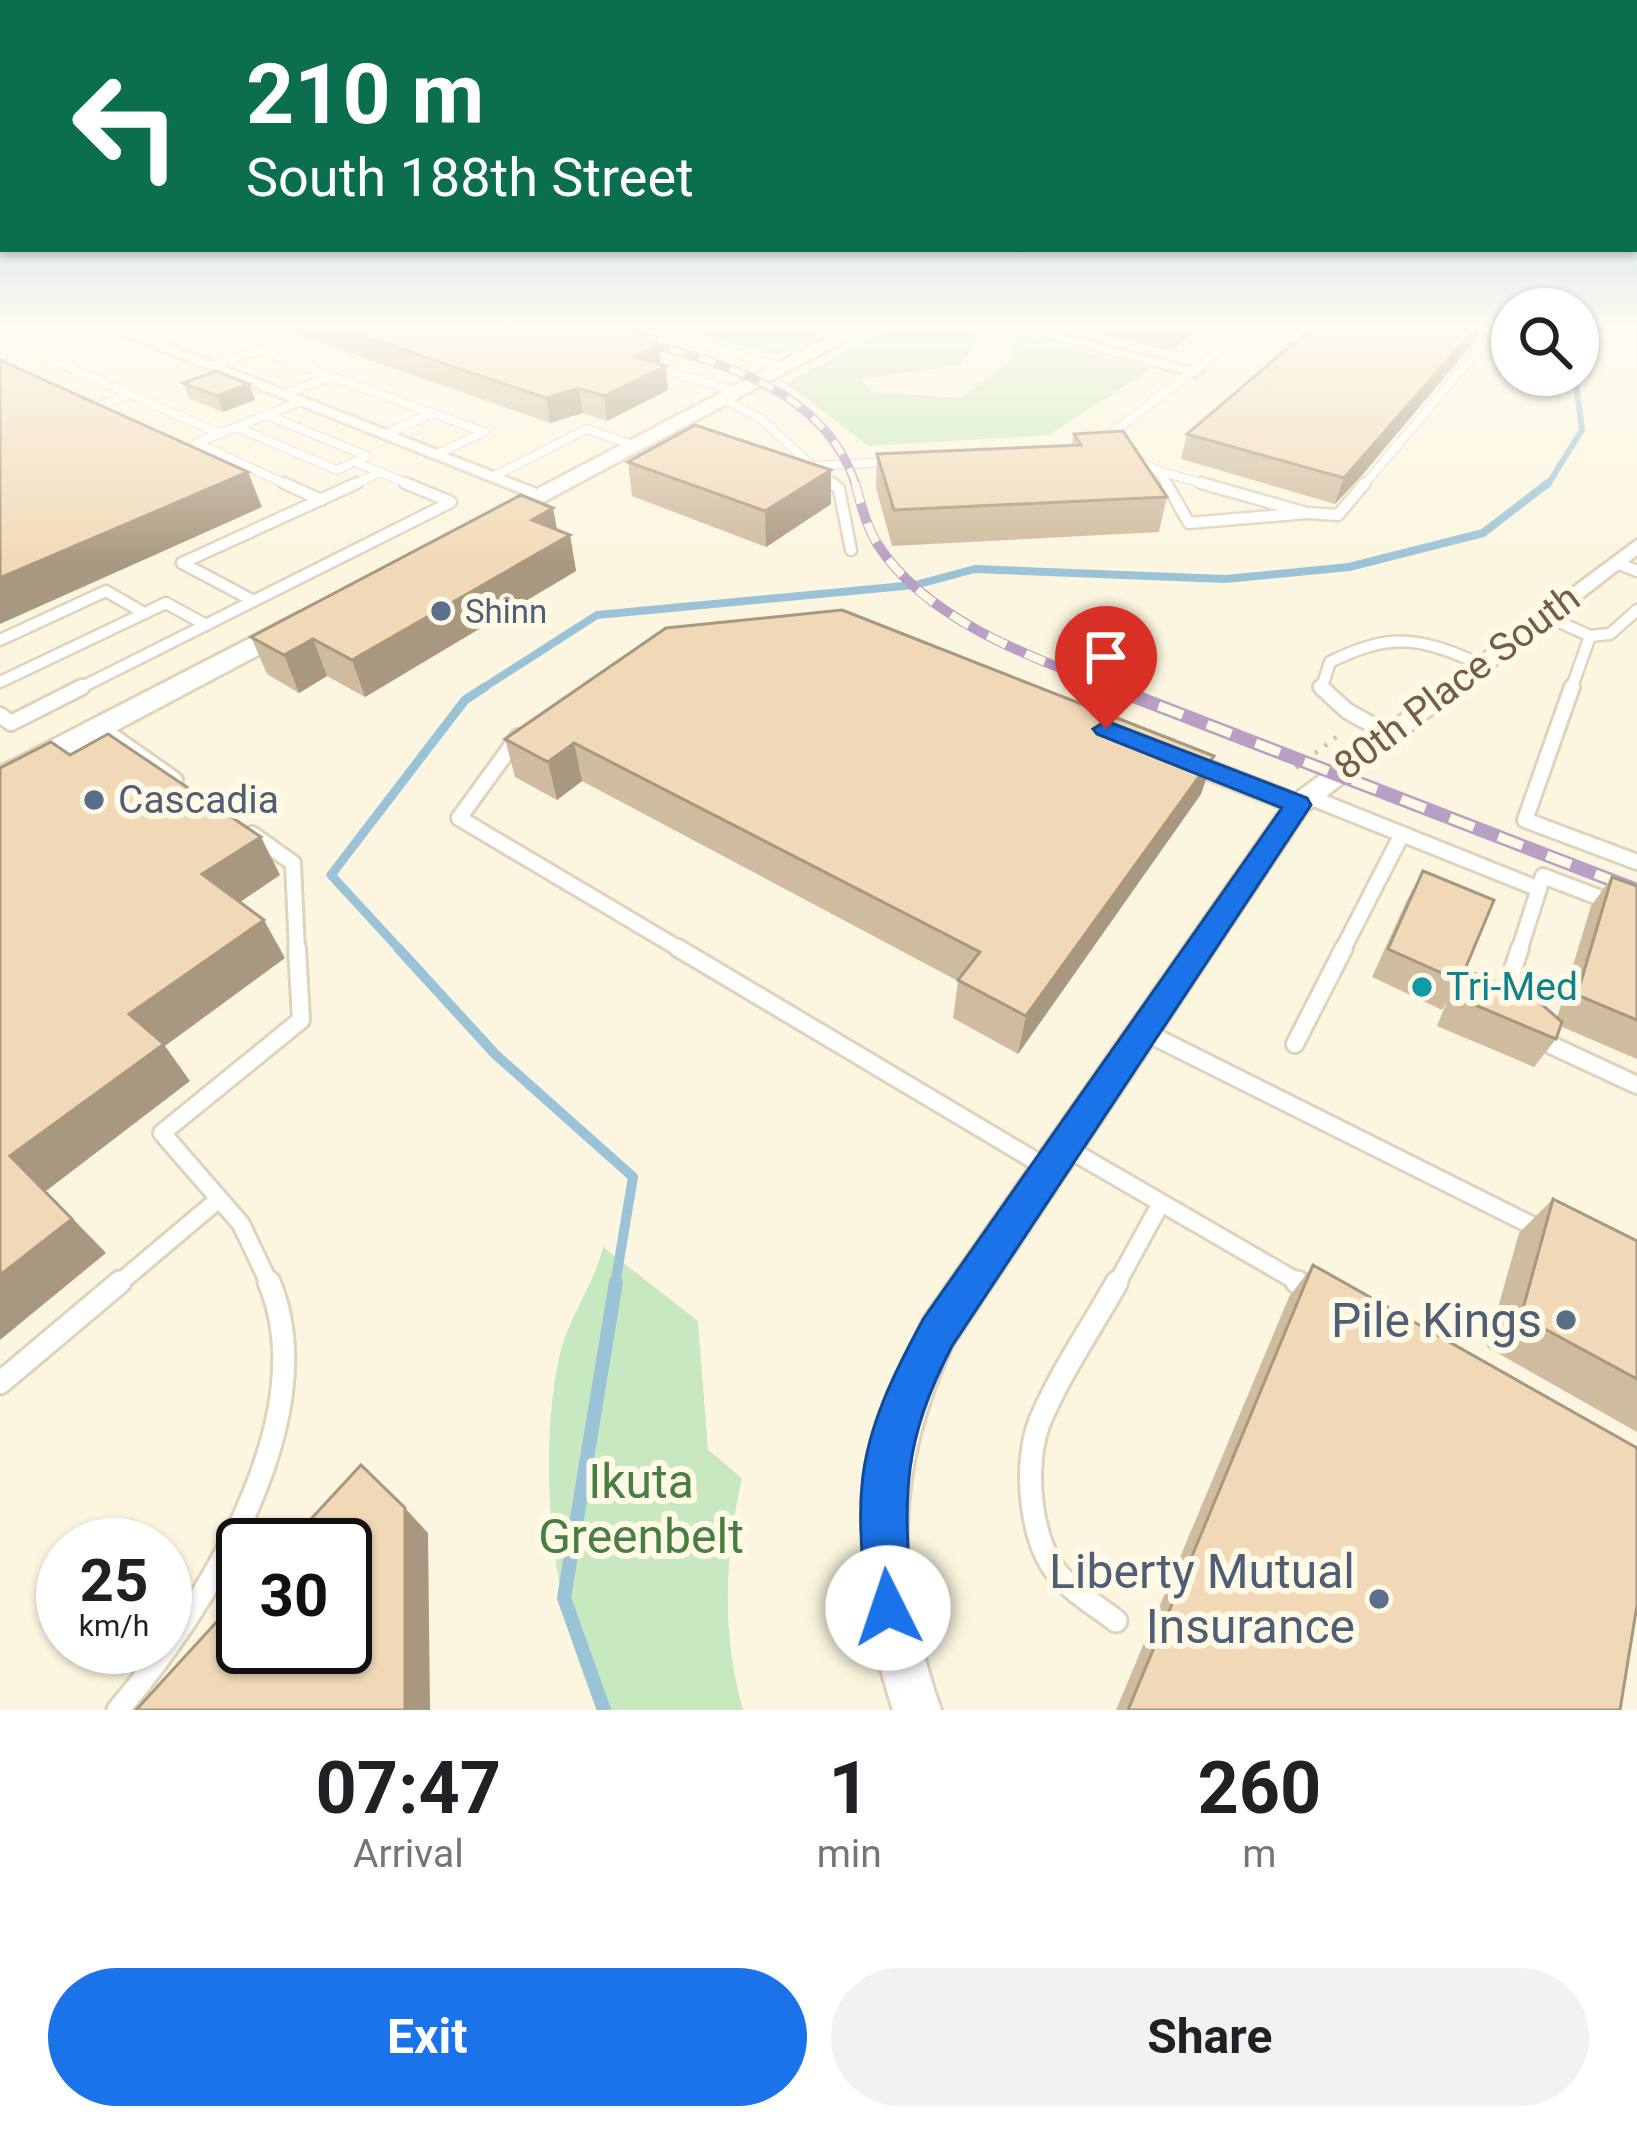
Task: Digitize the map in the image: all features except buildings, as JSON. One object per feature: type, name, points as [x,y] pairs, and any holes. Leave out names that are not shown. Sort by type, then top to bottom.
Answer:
[{"type":"street","points":[[312,405],[540,494]]},
{"type":"street","points":[[477,527],[708,405]]},
{"type":"street","name":"80th Place South","points":[[917,1710],[891,1635],[884,1581],[883,1485],[895,1429],[938,1332],[1143,1031],[1300,789],[1376,727],[1480,664],[1544,615],[1630,560]]},
{"type":"street","points":[[0,781],[331,605]]},
{"type":"street","points":[[1162,752],[1300,789]]},
{"type":"lane","points":[[88,410],[102,405]]},
{"type":"lane","points":[[155,405],[220,434]]},
{"type":"lane","points":[[292,405],[196,443],[321,500]]},
{"type":"lane","points":[[410,405],[484,432],[437,454]]},
{"type":"lane","points":[[742,405],[839,489],[851,550]]},
{"type":"lane","points":[[1085,448],[1149,405]]},
{"type":"lane","points":[[1159,471],[1189,523],[1306,513],[1338,515],[1432,405]]},
{"type":"lane","points":[[386,434],[432,413]]},
{"type":"lane","points":[[236,427],[337,470],[367,457],[267,415]]},
{"type":"lane","points":[[494,476],[587,429],[633,445]]},
{"type":"lane","points":[[1098,443],[1159,471],[1306,513]]},
{"type":"lane","points":[[812,466],[898,461]]},
{"type":"lane","points":[[0,716],[11,723],[451,502],[355,462]]},
{"type":"lane","points":[[254,602],[182,563],[379,472]]},
{"type":"lane","points":[[0,640],[106,591],[144,613]]},
{"type":"lane","points":[[0,682],[166,603],[206,625]]},
{"type":"lane","points":[[1544,615],[1590,636],[1610,634],[1637,610]]},
{"type":"lane","points":[[1376,727],[1328,698],[1319,681],[1330,662],[1364,644],[1408,636],[1480,664]]},
{"type":"lane","points":[[1590,636],[1525,820],[1637,862]]},
{"type":"lane","points":[[540,721],[512,741],[459,818],[1057,1158],[1161,1203],[1327,1299]]},
{"type":"lane","points":[[101,728],[197,795]]},
{"type":"lane","points":[[1300,789],[1539,889]]},
{"type":"lane","points":[[118,1710],[213,1582],[250,1505],[279,1412],[282,1349],[269,1282],[251,1239],[162,1133],[301,1020],[293,863],[235,822]]},
{"type":"lane","points":[[1295,1043],[1402,834]]},
{"type":"lane","points":[[1637,912],[1544,876],[1501,998],[1553,1046],[1637,1084]]},
{"type":"lane","points":[[1143,1031],[1551,1235]]},
{"type":"lane","points":[[0,1383],[219,1199]]},
{"type":"lane","points":[[1116,1621],[1053,1570],[1034,1510],[1030,1454],[1039,1423],[1161,1203]]},
{"type":"path","points":[[1300,789],[1376,727]]},
{"type":"green space","points":[[815,405],[1096,405],[1049,435],[869,446]]},
{"type":"green space","name":"Ikuta Greenbelt","points":[[603,1247],[698,1321],[708,1450],[742,1478],[728,1594],[731,1652],[743,1710],[599,1710],[569,1630],[549,1490],[552,1399],[563,1344]]},
{"type":"waterway","points":[[1547,486],[1582,430],[1579,405]]},
{"type":"waterway","points":[[480,690],[597,615],[915,585],[975,569],[1225,579],[1349,567],[1483,533],[1548,483]]},
{"type":"waterway","points":[[401,951],[331,875],[465,700],[485,687]]},
{"type":"waterway","points":[[398,948],[495,1054],[633,1177],[615,1285]]},
{"type":"waterway","points":[[604,1710],[564,1598],[616,1282]]},
{"type":"railway","points":[[796,405],[838,447],[856,485]]},
{"type":"railway","points":[[856,485],[878,545],[925,596],[986,635],[1118,690]]},
{"type":"railway","points":[[1110,687],[1637,890]]},
{"type":"place","name":"Shinn","points":[[441,611]]},
{"type":"place","name":"Cascadia","points":[[94,800]]},
{"type":"place","name":"Tri-Med","points":[[1422,987]]},
{"type":"place","name":"Pile Kings","points":[[1566,1320]]},
{"type":"place","name":"Liberty Mutual Insurance","points":[[1379,1599]]},
{"type":"route","points":[[888,1608],[883,1485],[895,1429],[914,1378],[938,1332],[1298,805],[1106,729]]}]
